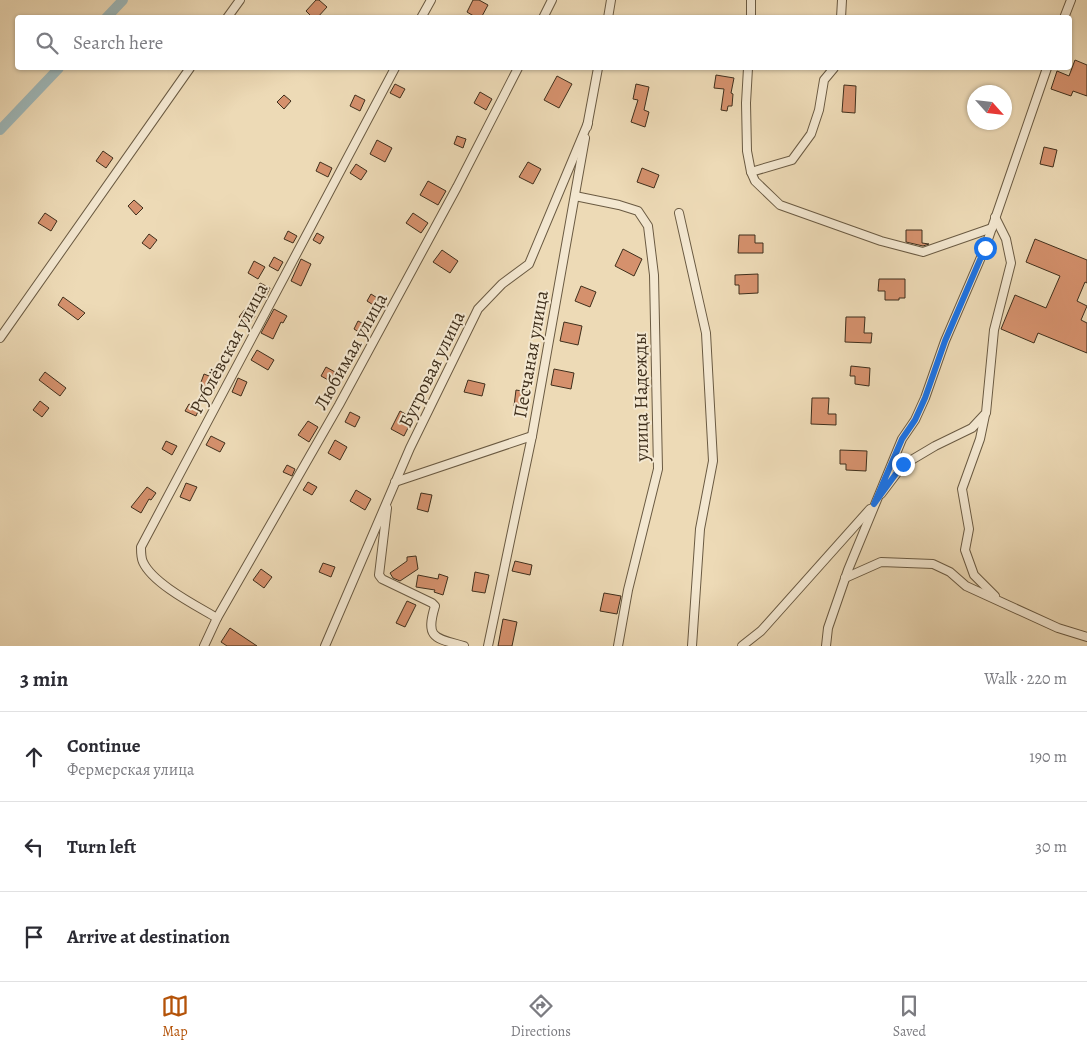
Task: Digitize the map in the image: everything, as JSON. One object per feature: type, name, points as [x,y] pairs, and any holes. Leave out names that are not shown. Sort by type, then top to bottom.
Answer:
[{"type":"street","points":[[229,15],[240,0]]},
{"type":"street","points":[[423,15],[431,0]]},
{"type":"street","points":[[544,15],[552,0]]},
{"type":"street","points":[[608,15],[611,0]]},
{"type":"street","points":[[750,15],[751,0]]},
{"type":"street","points":[[841,15],[842,0]]},
{"type":"street","points":[[1065,15],[1070,0]]},
{"type":"street","points":[[0,338],[189,70]]},
{"type":"street","name":"Рублёвская улица","points":[[218,618],[187,601],[155,578],[142,562],[141,547],[394,70]]},
{"type":"street","name":"Любимая улица","points":[[204,646],[218,618],[340,405],[517,70]]},
{"type":"street","name":"Песчаная улица","points":[[488,646],[532,436],[598,70]]},
{"type":"street","points":[[748,70],[746,102],[747,151],[751,172],[755,180],[780,205],[881,241],[923,252],[992,228]]},
{"type":"street","points":[[751,172],[792,160],[811,134],[819,110],[824,80],[832,70]]},
{"type":"street","points":[[826,646],[828,628],[845,578],[902,439],[915,420],[925,398],[945,341],[992,228],[1046,70]]},
{"type":"street","name":"Бугровая улица","points":[[324,646],[414,440],[478,309],[502,284],[529,264],[588,123]]},
{"type":"street","name":"улица Надежды","points":[[575,196],[638,211],[648,226],[654,276],[658,469],[628,590],[618,646]]},
{"type":"street","points":[[679,212],[706,333],[713,461],[700,529],[692,646]]},
{"type":"street","points":[[996,217],[1006,239],[1011,263],[994,330],[986,413],[980,439],[962,489],[970,529],[965,550],[974,575],[999,600]]},
{"type":"street","points":[[742,646],[761,631],[874,504],[903,464],[972,428],[986,413]]},
{"type":"street","points":[[396,482],[532,436]]},
{"type":"street","points":[[388,498],[379,575],[382,579],[432,603],[435,606],[430,621],[431,630],[435,636],[464,646]]},
{"type":"street","points":[[845,578],[881,562],[933,564],[950,572],[966,586],[1058,628],[1087,636]]},
{"type":"building","points":[[316,0],[319,0],[327,7],[320,15],[310,15],[306,11]]},
{"type":"building","points":[[473,0],[479,0],[488,5],[483,15],[472,15],[467,12]]},
{"type":"building","points":[[1075,60],[1087,65],[1087,96],[1073,91],[1071,96],[1051,89],[1057,71],[1069,76]]},
{"type":"building","points":[[716,75],[734,78],[731,93],[733,94],[732,106],[728,106],[727,111],[721,110],[724,89],[714,88]]},
{"type":"building","points":[[557,76],[572,84],[559,108],[544,100]]},
{"type":"building","points":[[395,84],[405,89],[400,98],[390,93]]},
{"type":"building","points":[[636,84],[649,87],[644,110],[649,112],[645,127],[631,122],[638,100],[633,99]]},
{"type":"building","points":[[844,85],[856,86],[855,113],[842,112]]},
{"type":"building","points":[[480,92],[492,99],[486,110],[474,103]]},
{"type":"building","points":[[284,95],[291,101],[284,109],[277,102]]},
{"type":"building","points":[[355,95],[365,100],[360,111],[350,106]]},
{"type":"building","points":[[457,136],[466,139],[463,148],[454,144]]},
{"type":"building","points":[[377,140],[392,148],[385,162],[370,154]]},
{"type":"building","points":[[1044,147],[1057,150],[1053,167],[1040,164]]},
{"type":"building","points":[[103,151],[113,158],[106,168],[96,161]]},
{"type":"building","points":[[320,162],[332,168],[328,177],[316,171]]},
{"type":"building","points":[[528,162],[541,169],[533,184],[519,177]]},
{"type":"building","points":[[356,164],[367,171],[361,180],[350,173]]},
{"type":"building","points":[[642,168],[659,175],[654,188],[637,182]]},
{"type":"building","points":[[428,181],[446,191],[438,205],[420,195]]},
{"type":"building","points":[[134,200],[143,208],[136,215],[128,206]]},
{"type":"building","points":[[45,213],[57,221],[51,231],[38,223]]},
{"type":"building","points":[[413,213],[428,223],[421,233],[406,223]]},
{"type":"building","points":[[906,230],[922,230],[922,243],[929,244],[923,246],[906,242]]},
{"type":"building","points":[[288,231],[297,236],[293,243],[284,239]]},
{"type":"building","points":[[317,233],[324,237],[320,244],[313,240]]},
{"type":"building","points":[[149,234],[157,240],[150,249],[142,243]]},
{"type":"building","points":[[739,235],[755,235],[755,243],[763,243],[763,253],[738,253]]},
{"type":"building","points":[[1035,239],[1087,260],[1087,283],[1085,282],[1077,301],[1087,306],[1081,320],[1087,323],[1087,353],[1038,333],[1034,343],[1001,329],[1015,295],[1046,308],[1060,276],[1026,262]]},
{"type":"building","points":[[623,249],[642,259],[634,276],[615,266]]},
{"type":"building","points":[[442,250],[458,261],[450,273],[433,262]]},
{"type":"building","points":[[274,257],[283,262],[278,271],[269,266]]},
{"type":"building","points":[[301,259],[311,264],[301,286],[291,281]]},
{"type":"building","points":[[254,261],[265,267],[258,279],[248,273]]},
{"type":"building","points":[[758,274],[758,293],[739,294],[739,285],[735,285],[735,275]]},
{"type":"building","points":[[879,279],[905,279],[905,298],[885,300],[885,291],[878,291]]},
{"type":"building","points":[[260,283],[270,288],[265,298],[255,293]]},
{"type":"building","points":[[581,286],[596,292],[590,307],[575,301]]},
{"type":"building","points":[[371,294],[382,301],[378,308],[367,301]]},
{"type":"building","points":[[63,297],[85,313],[78,320],[58,305]]},
{"type":"building","points":[[245,309],[255,316],[249,324],[239,317]]},
{"type":"building","points":[[274,309],[287,316],[283,323],[281,322],[273,339],[261,333]]},
{"type":"building","points":[[846,317],[865,317],[864,333],[872,333],[871,343],[845,342]]},
{"type":"building","points":[[358,321],[370,327],[365,336],[354,329]]},
{"type":"building","points":[[564,322],[582,326],[578,345],[560,341]]},
{"type":"building","points":[[257,350],[274,360],[268,370],[251,360]]},
{"type":"building","points":[[851,366],[870,368],[869,386],[855,384],[855,376],[850,376]]},
{"type":"building","points":[[326,367],[335,372],[330,381],[321,376]]},
{"type":"building","points":[[554,369],[574,373],[571,389],[551,385]]},
{"type":"building","points":[[45,372],[66,388],[60,396],[39,380]]},
{"type":"building","points":[[204,374],[219,380],[214,391],[200,385]]},
{"type":"building","points":[[238,378],[247,382],[241,396],[232,392]]},
{"type":"building","points":[[468,380],[485,384],[482,396],[464,392]]},
{"type":"building","points":[[516,390],[528,392],[525,408],[514,406]]},
{"type":"building","points":[[812,398],[829,398],[828,414],[836,414],[836,425],[811,424]]},
{"type":"building","points":[[40,401],[49,408],[42,417],[33,410]]},
{"type":"building","points":[[189,404],[199,409],[196,416],[185,411]]},
{"type":"building","points":[[400,411],[413,418],[404,436],[391,429]]},
{"type":"building","points":[[350,412],[360,417],[355,427],[345,422]]},
{"type":"building","points":[[308,421],[318,427],[309,442],[298,435]]},
{"type":"building","points":[[211,436],[225,443],[220,452],[206,445]]},
{"type":"building","points":[[335,440],[347,447],[340,460],[328,453]]},
{"type":"building","points":[[166,441],[177,446],[172,455],[162,449]]},
{"type":"building","points":[[840,450],[867,451],[866,471],[846,470],[846,464],[840,464]]},
{"type":"building","points":[[287,465],[295,469],[292,476],[283,472]]},
{"type":"building","points":[[308,482],[317,487],[312,495],[303,490]]},
{"type":"building","points":[[186,483],[197,487],[190,501],[180,497]]},
{"type":"building","points":[[147,487],[156,493],[151,500],[149,499],[141,513],[131,507]]},
{"type":"building","points":[[356,490],[371,499],[365,510],[350,501]]},
{"type":"building","points":[[421,493],[432,495],[428,512],[417,509]]},
{"type":"building","points":[[416,556],[418,569],[400,581],[393,578],[390,573],[407,561],[407,557]]},
{"type":"building","points":[[515,561],[532,565],[530,575],[512,571]]},
{"type":"building","points":[[323,563],[335,567],[331,577],[319,572]]},
{"type":"building","points":[[261,569],[272,577],[264,588],[253,580]]},
{"type":"building","points":[[475,572],[489,575],[485,593],[472,591]]},
{"type":"building","points":[[439,574],[448,577],[443,595],[434,592],[435,590],[416,587],[418,575],[438,579]]},
{"type":"building","points":[[604,593],[621,596],[617,614],[600,611]]},
{"type":"building","points":[[407,601],[416,605],[405,627],[396,623]]},
{"type":"building","points":[[503,619],[517,622],[512,646],[498,646]]},
{"type":"building","points":[[230,628],[257,646],[227,646],[221,642]]},
{"type":"waterway","points":[[109,15],[123,0]]},
{"type":"waterway","points":[[0,130],[57,70]]},
{"type":"route","points":[[903,464],[874,504],[902,439],[915,420],[925,398],[945,341],[985,248]]}]
